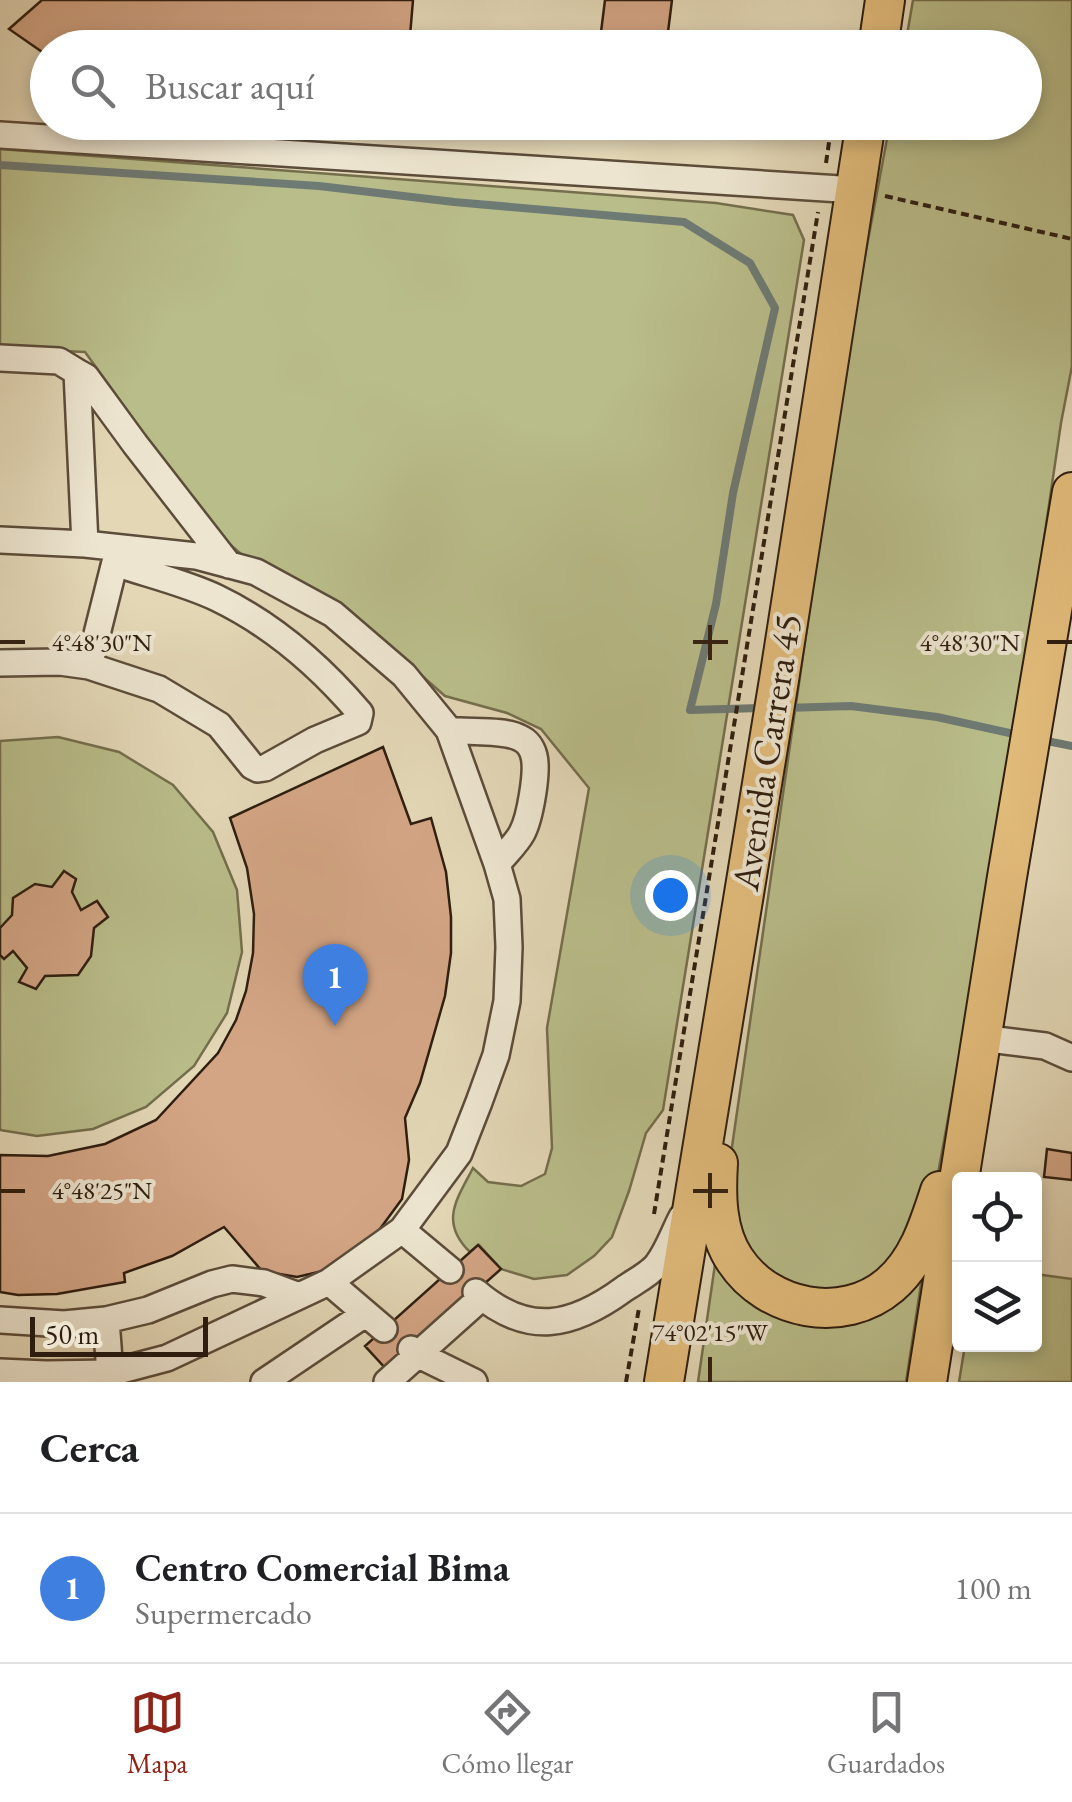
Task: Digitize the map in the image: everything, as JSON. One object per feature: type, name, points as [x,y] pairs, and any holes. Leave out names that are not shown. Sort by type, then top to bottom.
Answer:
[{"type":"highway","points":[[881,30],[885,0]]},
{"type":"highway","name":"Avenida Carrera 45","points":[[664,1382],[730,976],[839,188],[859,140]]},
{"type":"highway","points":[[927,1382],[1072,492]]},
{"type":"highway","points":[[730,976],[718,1212],[734,1259],[760,1286],[791,1303],[844,1307],[868,1299],[904,1271],[921,1244],[940,1194],[982,1038]]},
{"type":"street","points":[[0,134],[30,136]]},
{"type":"street","points":[[92,140],[839,188]]},
{"type":"street","points":[[0,358],[59,361],[86,378],[229,565]]},
{"type":"street","points":[[77,372],[86,544]]},
{"type":"street","points":[[0,540],[86,544],[216,598],[286,639],[334,682],[360,718],[258,769],[218,724],[159,689],[89,666],[60,662],[0,663]]},
{"type":"street","points":[[0,1372],[110,1373],[168,1358],[329,1282],[402,1230],[459,1152],[496,1055],[507,1000],[507,900],[497,864],[450,730],[404,675],[332,614],[256,572],[196,556],[116,555]]},
{"type":"street","points":[[89,666],[116,555]]},
{"type":"street","points":[[450,730],[504,733],[519,737],[532,751],[535,760],[531,800],[522,833],[497,864]]},
{"type":"street","points":[[982,1038],[1045,1046],[1072,1058]]},
{"type":"street","points":[[387,1382],[479,1294],[496,1308],[528,1322],[562,1320],[605,1303],[656,1266],[694,1195]]},
{"type":"street","points":[[402,1230],[450,1270]]},
{"type":"street","points":[[0,1320],[64,1324],[106,1320],[148,1310],[232,1279],[264,1283],[298,1296]]},
{"type":"street","points":[[264,1382],[374,1321],[329,1282]]},
{"type":"street","points":[[106,1320],[110,1373]]},
{"type":"street","points":[[415,1352],[474,1382]]},
{"type":"path","points":[[654,1217],[839,188],[834,140]]},
{"type":"path","points":[[839,188],[1072,239]]},
{"type":"path","points":[[626,1382],[644,1275]]},
{"type":"green space","points":[[913,0],[1072,0],[1072,366],[1004,812],[937,1179],[906,1382],[698,1382],[846,358],[887,140],[1042,140],[1042,30],[908,30]]},
{"type":"green space","points":[[0,149],[716,203],[793,215],[804,240],[663,1110],[646,1133],[612,1237],[567,1275],[534,1279],[501,1269],[479,1245],[470,1252],[455,1231],[453,1220],[457,1200],[473,1168],[488,1182],[521,1186],[545,1174],[552,1148],[547,1028],[589,788],[541,729],[507,713],[445,696],[362,623],[247,559],[226,541],[85,352],[0,348]]},
{"type":"green space","points":[[58,737],[119,752],[173,785],[213,832],[237,890],[242,952],[227,1013],[194,1066],[146,1107],[93,1129],[37,1136],[0,1130],[0,741]]},
{"type":"green space","points":[[1042,1275],[1072,1279],[1072,1382],[959,1382],[964,1352],[1042,1352]]},
{"type":"building","points":[[42,0],[413,0],[410,30],[30,30],[30,44],[9,29]]},
{"type":"building","points":[[605,0],[672,0],[668,30],[601,30]]},
{"type":"building","points":[[383,747],[411,824],[431,818],[446,872],[451,917],[445,996],[420,1083],[405,1118],[409,1160],[402,1199],[374,1237],[331,1269],[297,1277],[262,1271],[224,1227],[172,1256],[124,1273],[125,1282],[57,1294],[0,1292],[0,1155],[48,1156],[105,1144],[156,1120],[218,1053],[236,1020],[253,953],[254,914],[247,868],[230,818]]},
{"type":"building","points":[[64,871],[76,879],[72,892],[81,910],[97,901],[108,917],[94,928],[91,956],[78,975],[45,976],[36,989],[19,982],[27,968],[13,951],[4,959],[0,955],[0,928],[12,915],[13,898],[35,884],[52,887]]},
{"type":"building","points":[[1047,1149],[1072,1153],[1072,1180],[1044,1177]]},
{"type":"building","points":[[478,1245],[501,1269],[387,1370],[365,1346]]},
{"type":"waterway","points":[[0,165],[319,186],[684,222],[750,263],[775,308],[733,493],[716,604],[690,710],[761,708]]},
{"type":"waterway","points":[[785,708],[851,706],[937,717],[1019,735]]},
{"type":"waterway","points":[[1042,740],[1072,746]]},
{"type":"place","name":"Centro Comercial Bima","points":[[335,1026]]}]
